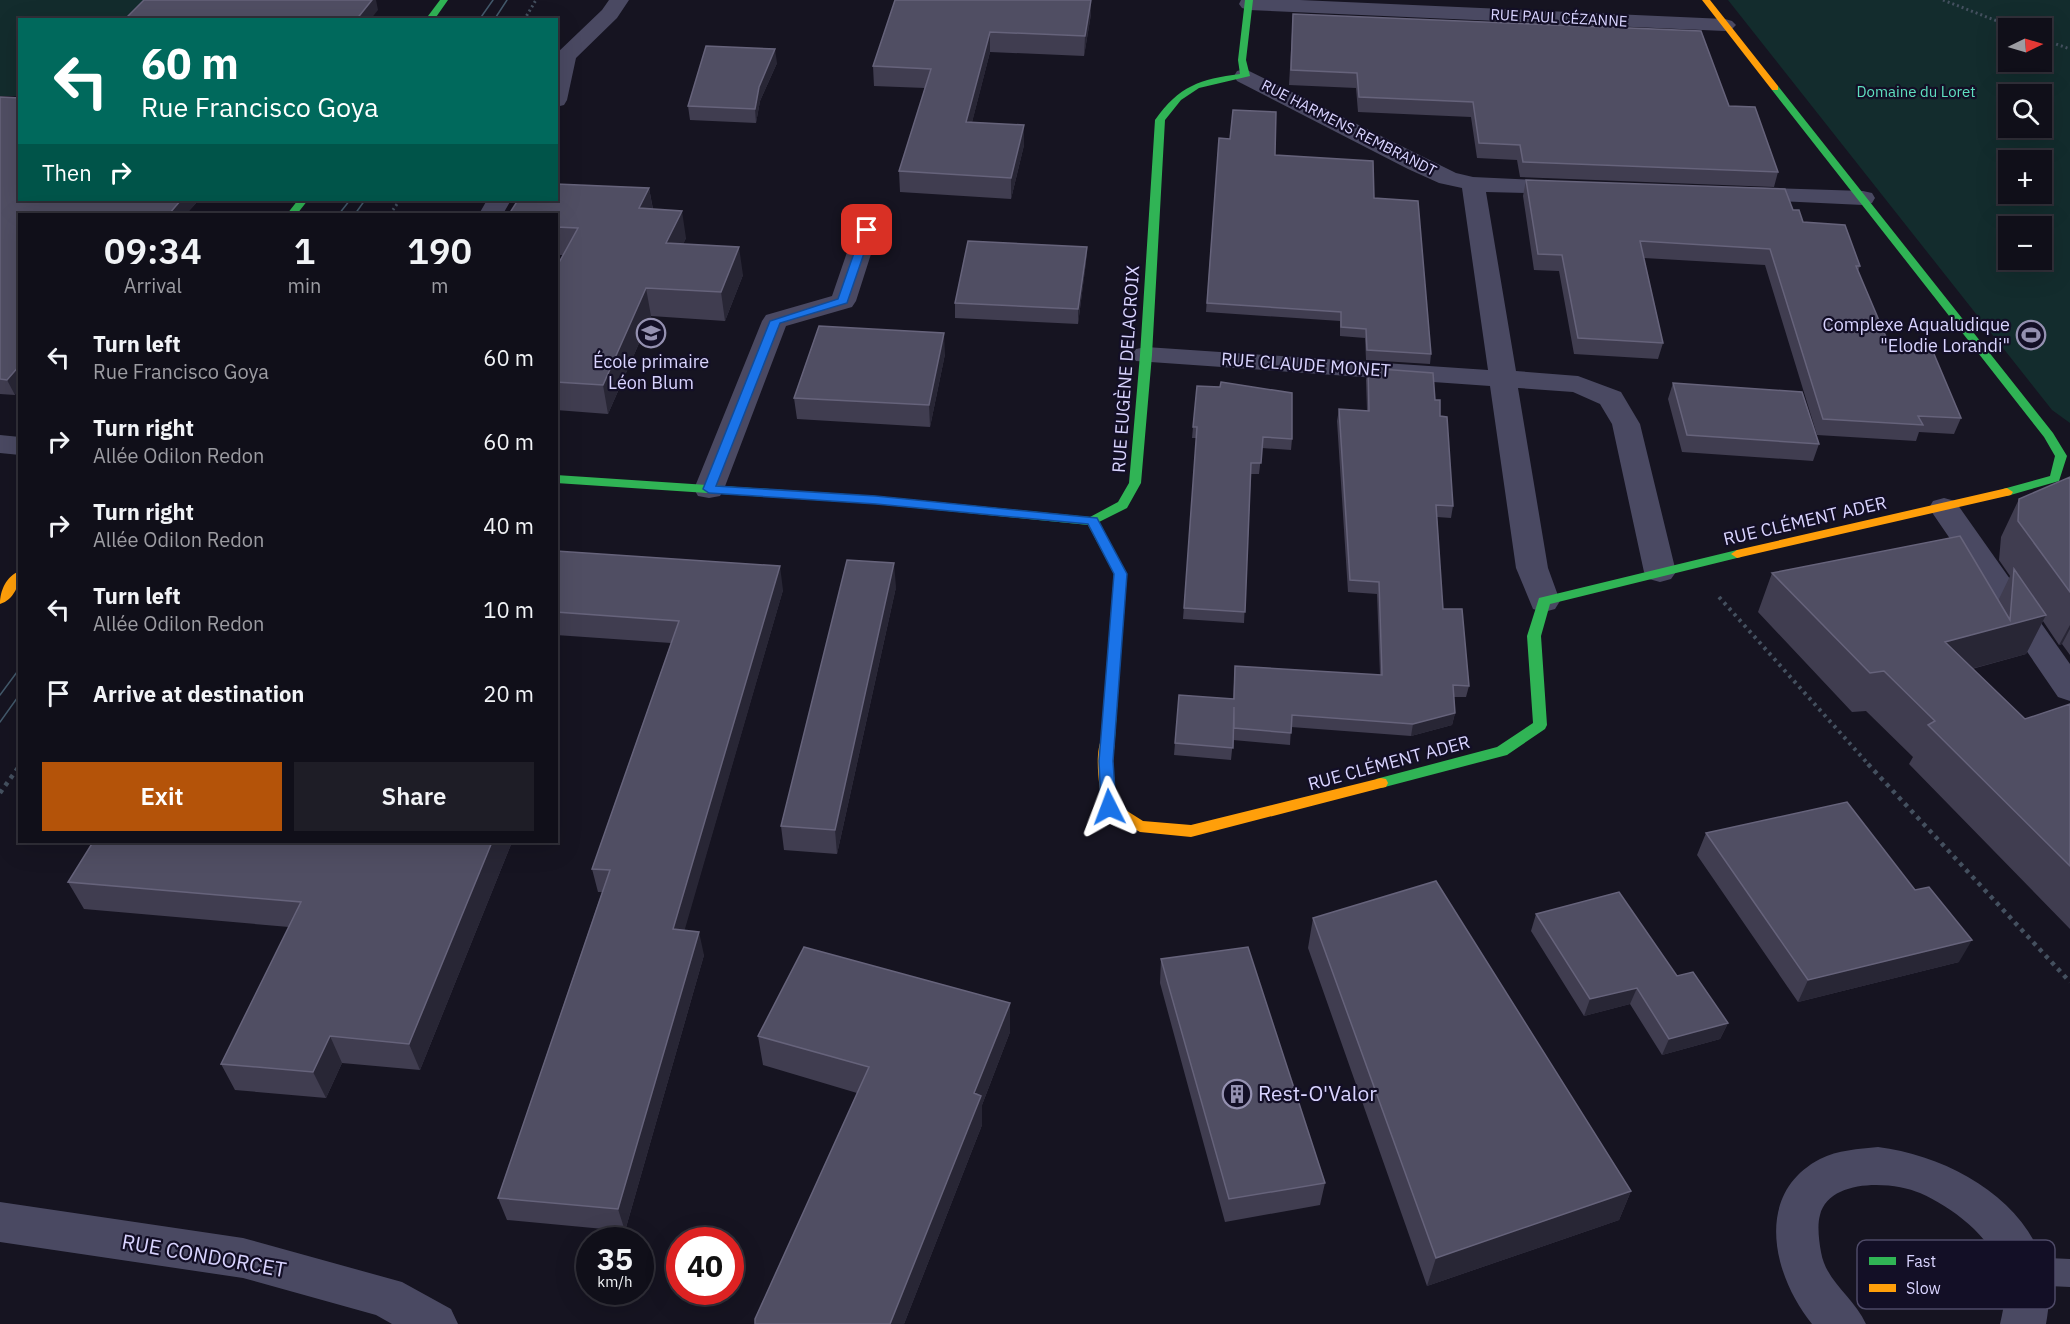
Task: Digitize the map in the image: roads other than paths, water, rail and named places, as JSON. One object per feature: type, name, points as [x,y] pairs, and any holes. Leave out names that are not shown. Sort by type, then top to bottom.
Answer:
[{"type":"street","points":[[558,90],[566,56],[610,14],[619,0]]},
{"type":"street","name":"RUE CLÉMENT ADER","points":[[1092,521],[1120,574],[1106,761],[1109,807],[1140,826],[1191,831],[1257,816],[1502,751],[1540,725],[1540,695],[1532,646],[1535,619],[1544,601],[1660,572],[1944,508],[2055,478],[2065,457],[1706,0]]},
{"type":"street","points":[[1245,76],[1242,60],[1249,2]]},
{"type":"street","name":"RUE PAUL CÉZANNE","points":[[1249,2],[1725,25]]},
{"type":"street","points":[[432,18],[453,4]]},
{"type":"street","name":"RUE HARMENS REMBRANDT","points":[[1245,76],[1416,164],[1448,178],[1473,184],[1595,188]]},
{"type":"street","name":"RUE EUGÈNE DELACROIX","points":[[1092,521],[1123,505],[1135,483],[1146,354],[1160,120],[1170,101],[1183,89],[1245,76]]},
{"type":"street","points":[[1473,184],[1532,568],[1544,601]]},
{"type":"street","points":[[1725,194],[1863,198]]},
{"type":"street","points":[[293,213],[302,201]]},
{"type":"street","points":[[709,489],[775,321],[843,301],[867,230]]},
{"type":"street","name":"RUE CLAUDE MONET","points":[[1146,354],[1502,378]]},
{"type":"street","points":[[1502,378],[1578,384],[1611,398],[1626,424],[1660,572]]},
{"type":"street","points":[[0,444],[18,446]]},
{"type":"street","points":[[558,479],[888,501],[1092,521]]},
{"type":"street","points":[[1944,508],[2070,688]]},
{"type":"street","points":[[0,600],[18,578]]},
{"type":"street","points":[[1831,1321],[1809,1281],[1798,1246],[1798,1214],[1812,1188],[1837,1171],[1870,1164],[1907,1168],[1944,1183],[1978,1206],[2008,1240]]},
{"type":"street","name":"RUE CONDORCET","points":[[0,1222],[243,1258],[386,1297],[435,1324]]},
{"type":"street","points":[[2023,1324],[2026,1309]]},
{"type":"lane","points":[[2055,1272],[2070,1273]]},
{"type":"tram line","points":[[480,18],[493,0]]},
{"type":"tram line","points":[[495,18],[507,0]]},
{"type":"tram line","points":[[340,213],[349,201]]},
{"type":"tram line","points":[[356,213],[364,201]]},
{"type":"tram line","points":[[0,695],[18,671]]},
{"type":"tram line","points":[[0,722],[18,697]]},
{"type":"place","name":"École primaire Léon Blum","points":[[651,333]]},
{"type":"place","name":"Complexe Aqualudique \"Elodie Lorandi\"","points":[[2031,335]]},
{"type":"place","name":"Rest-O'Valor","points":[[1237,1094]]},
{"type":"park label","name":"Domaine du Loret","points":[[1916,92]]}]
